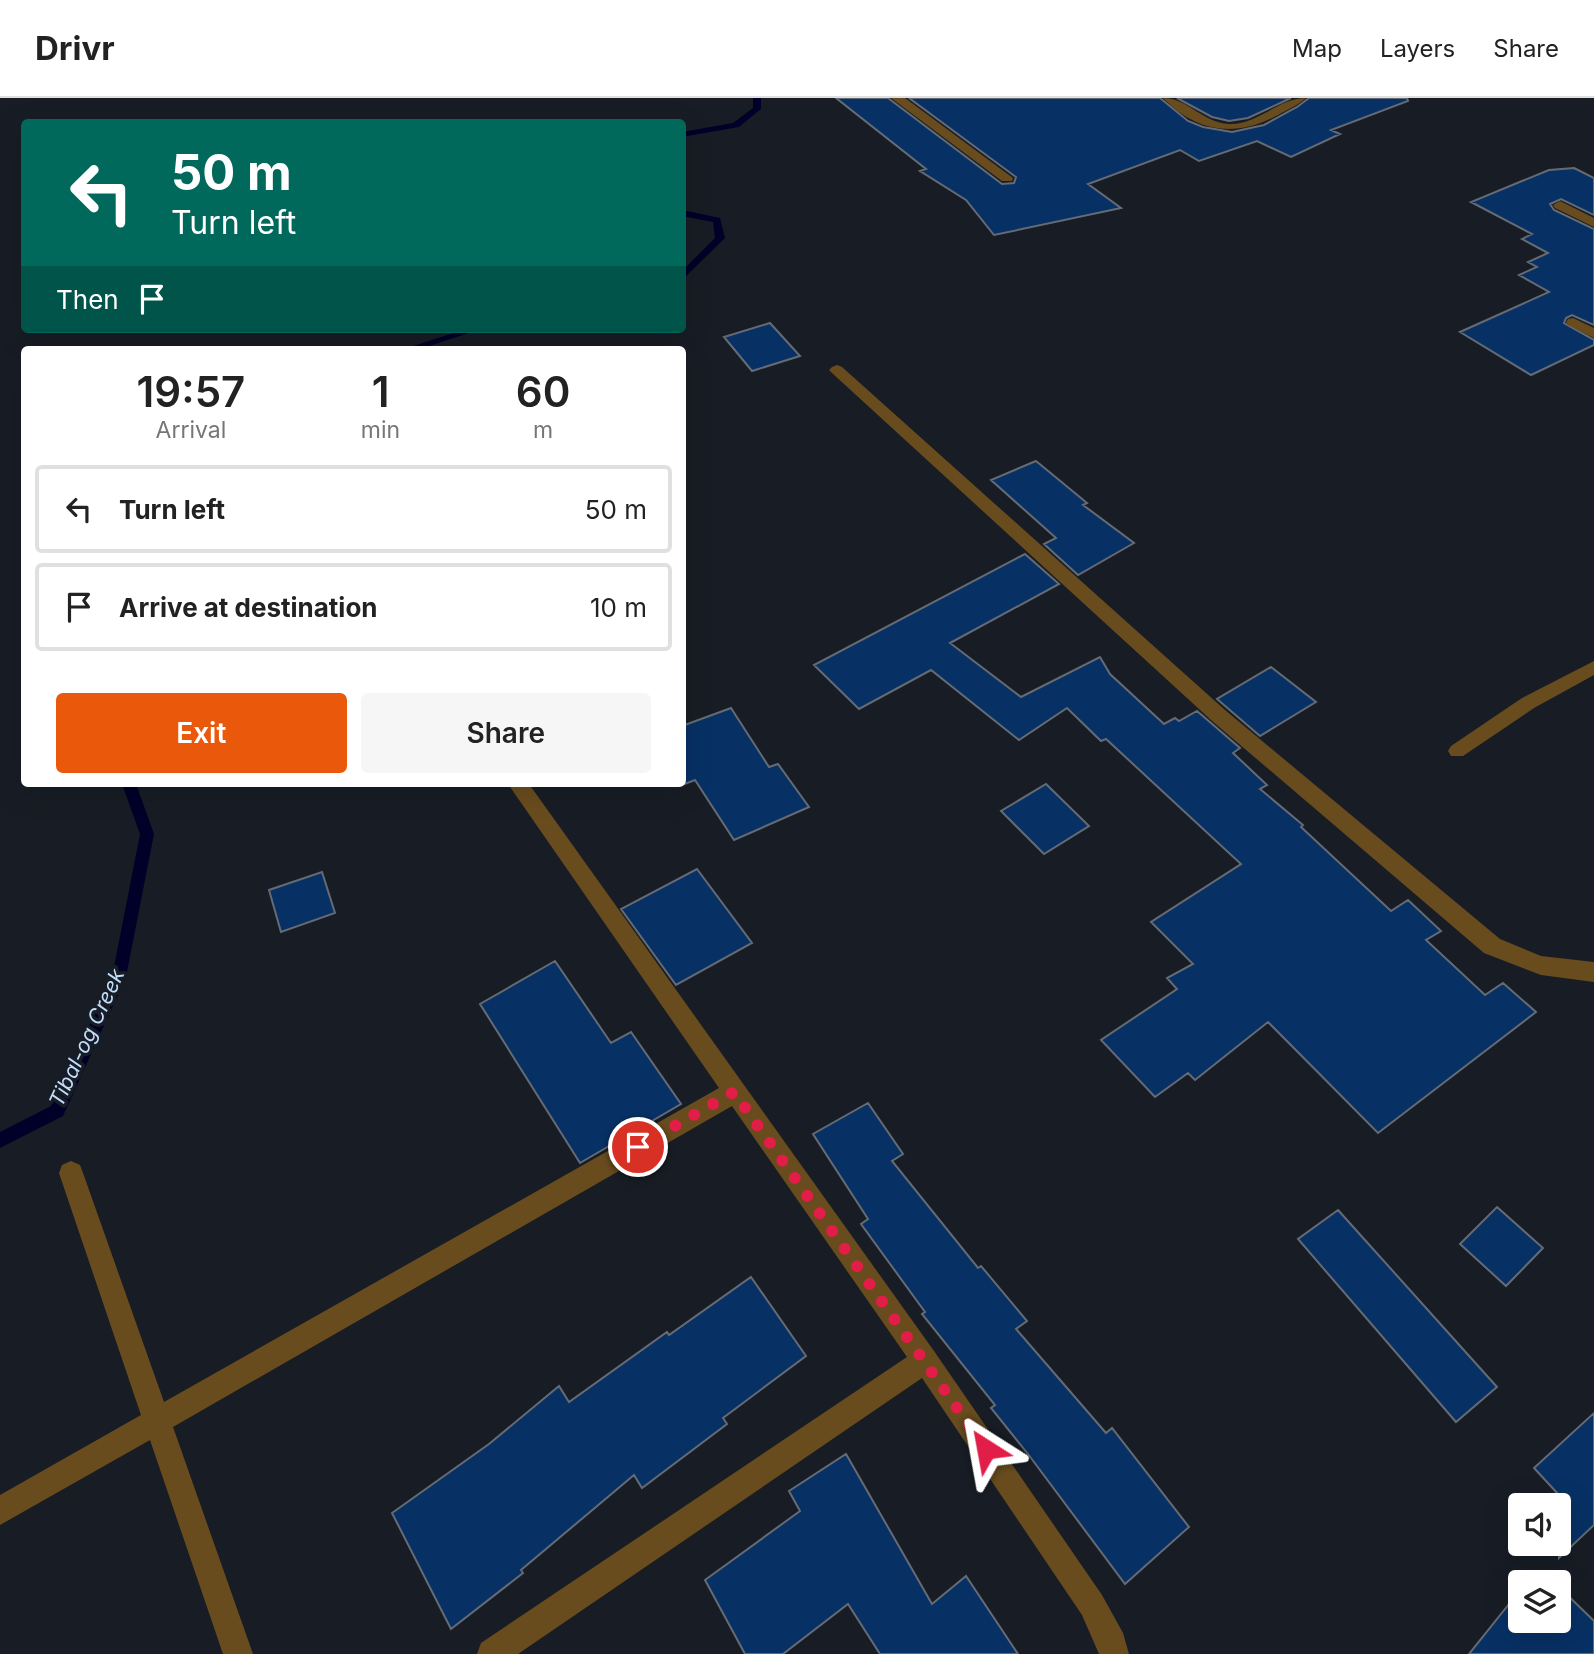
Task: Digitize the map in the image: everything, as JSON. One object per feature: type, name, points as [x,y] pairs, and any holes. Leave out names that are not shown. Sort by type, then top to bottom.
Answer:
[{"type":"street","points":[[897,98],[1007,178]]},
{"type":"street","points":[[1169,98],[1210,122],[1230,128],[1272,113],[1300,98]]},
{"type":"street","points":[[1560,205],[1594,223]]},
{"type":"street","points":[[1573,322],[1594,334]]},
{"type":"street","points":[[837,370],[1218,715],[1492,946],[1520,961],[1555,970],[1594,972]]},
{"type":"street","points":[[520,787],[925,1360],[1092,1605],[1112,1644],[1114,1654]]},
{"type":"street","points":[[0,1510],[734,1092]]},
{"type":"street","points":[[71,1172],[238,1654]]},
{"type":"street","points":[[492,1654],[925,1360]]},
{"type":"lane","points":[[1458,751],[1528,703],[1594,667]]},
{"type":"building","points":[[836,98],[888,98],[1002,184],[1014,183],[1016,177],[909,98],[1160,98],[1188,121],[1203,127],[1232,132],[1264,125],[1309,98],[1407,98],[1408,101],[1331,130],[1340,134],[1291,157],[1257,141],[1199,161],[1180,150],[1088,184],[1121,208],[994,235],[966,200],[920,171],[926,169]]},
{"type":"building","points":[[1177,98],[1291,98],[1248,118],[1229,121],[1212,117]]},
{"type":"building","points":[[1574,168],[1594,178],[1594,215],[1561,199],[1550,204],[1554,210],[1594,229],[1594,325],[1572,315],[1566,318],[1564,323],[1594,340],[1594,345],[1531,375],[1460,332],[1549,292],[1519,275],[1537,267],[1528,262],[1548,253],[1522,239],[1532,234],[1471,202],[1549,170]]},
{"type":"building","points":[[770,323],[800,356],[752,371],[724,337]]},
{"type":"building","points":[[1036,461],[1087,503],[1083,505],[1134,543],[1078,575],[1044,544],[1056,538],[991,480]]},
{"type":"building","points":[[1025,554],[1059,584],[950,643],[1021,697],[1100,657],[1110,674],[1164,724],[1175,718],[1179,721],[1197,711],[1240,748],[1233,753],[1267,785],[1260,789],[1303,825],[1301,827],[1391,911],[1408,900],[1441,931],[1426,940],[1485,995],[1503,983],[1536,1012],[1378,1133],[1268,1022],[1195,1080],[1188,1073],[1155,1097],[1101,1040],[1177,989],[1167,978],[1193,964],[1151,922],[1241,864],[1106,739],[1101,741],[1067,708],[1019,740],[931,670],[859,709],[814,665]]},
{"type":"building","points":[[1271,667],[1316,702],[1260,736],[1217,699]]},
{"type":"building","points":[[731,708],[769,767],[778,764],[809,807],[734,840],[695,780],[686,783],[686,725]]},
{"type":"building","points":[[1046,784],[1089,826],[1044,854],[1001,811]]},
{"type":"building","points":[[697,869],[752,943],[676,985],[621,909]]},
{"type":"building","points":[[322,872],[335,913],[281,932],[269,890]]},
{"type":"building","points":[[555,961],[611,1043],[631,1032],[681,1104],[580,1163],[480,1004]]},
{"type":"building","points":[[868,1103],[903,1154],[892,1161],[978,1268],[981,1266],[1027,1321],[1016,1329],[1106,1433],[1112,1428],[1189,1527],[1125,1584],[991,1408],[995,1405],[922,1314],[925,1312],[861,1224],[868,1219],[813,1134]]},
{"type":"building","points":[[1497,1207],[1543,1248],[1506,1286],[1460,1244]]},
{"type":"building","points":[[1338,1210],[1497,1387],[1456,1422],[1298,1239]]},
{"type":"building","points":[[751,1277],[806,1356],[723,1418],[727,1424],[642,1488],[634,1475],[521,1570],[523,1573],[451,1629],[392,1513],[489,1444],[559,1386],[569,1402],[667,1332],[669,1335]]},
{"type":"building","points":[[1594,1413],[1594,1525],[1571,1547],[1571,1493],[1557,1493],[1534,1468]]},
{"type":"building","points":[[846,1454],[932,1604],[966,1576],[1018,1654],[880,1654],[848,1604],[783,1654],[745,1654],[705,1580],[800,1511],[789,1491]]},
{"type":"building","points":[[1571,1599],[1594,1621],[1594,1654],[1469,1654],[1508,1605],[1508,1633],[1571,1633]]},
{"type":"waterway","name":"Tibal-og Creek","points":[[686,134],[736,125],[757,109],[757,98]]},
{"type":"waterway","name":"Tibal-og Creek","points":[[686,214],[717,220],[720,238],[686,273]]},
{"type":"waterway","name":"Tibal-og Creek","points":[[419,346],[463,333]]},
{"type":"waterway","name":"Tibal-og Creek","points":[[0,1140],[57,1111],[119,977],[147,834],[130,787]]},
{"type":"route","points":[[638,1147],[734,1092],[986,1449]]}]
